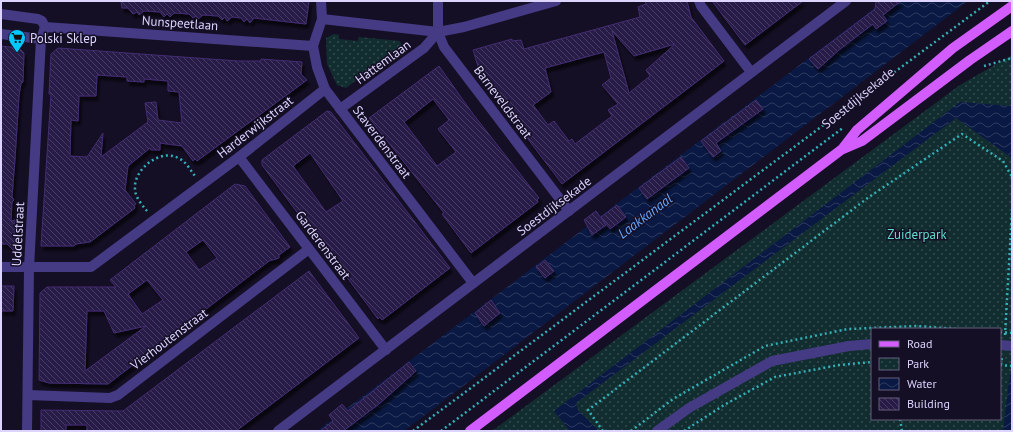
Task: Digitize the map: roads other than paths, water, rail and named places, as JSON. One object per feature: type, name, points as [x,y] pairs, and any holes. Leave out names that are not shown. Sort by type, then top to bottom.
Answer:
[{"type":"main road","name":"Soestdijksekade","points":[[841,150],[857,130],[894,97],[953,48],[1012,6]]},
{"type":"main road","name":"Soestdijksekade","points":[[470,431],[841,150],[862,141],[970,60],[1012,31]]},
{"type":"street","name":"Staverdenstraat","points":[[321,1],[322,19],[313,46],[317,67],[325,89],[473,283]]},
{"type":"street","name":"Barneveldstraat","points":[[438,1],[438,32],[444,47],[569,211]]},
{"type":"street","name":"Hattemlaan","points":[[322,19],[438,32],[464,27],[556,1]]},
{"type":"street","points":[[699,1],[701,6],[751,72]]},
{"type":"street","name":"Soestdijksekade","points":[[278,431],[846,1]]},
{"type":"street","name":"Nunspeetlaan","points":[[1,14],[38,19],[42,21],[45,27],[313,46]]},
{"type":"street","points":[[1,34],[41,39],[45,27]]},
{"type":"street","name":"Hattemlaan","points":[[340,109],[424,48],[438,32]]},
{"type":"street","name":"Uddelstraat","points":[[27,431],[29,268],[41,39]]},
{"type":"street","name":"Harderwijkstraat","points":[[1,267],[91,268],[325,89]]},
{"type":"street","name":"Garderenstraat","points":[[238,157],[386,350]]},
{"type":"street","name":"Vierhoutenstraat","points":[[28,396],[110,398],[118,395],[309,249]]},
{"type":"street","points":[[658,431],[689,408],[772,360],[849,346],[871,344]]},
{"type":"water","name":"Laakkanaal","points":[[884,1],[968,1],[404,431],[317,431]]},
{"type":"water","points":[[960,102],[1012,106],[1012,158],[956,118],[576,403],[578,410],[597,429],[597,431],[570,431],[554,411]]},
{"type":"water","points":[[1010,373],[1012,373],[1012,431],[1003,431]]},
{"type":"place","name":"Polski Sklep","points":[[17,53]]},
{"type":"park label","name":"Zuiderpark","points":[[917,234]]}]
